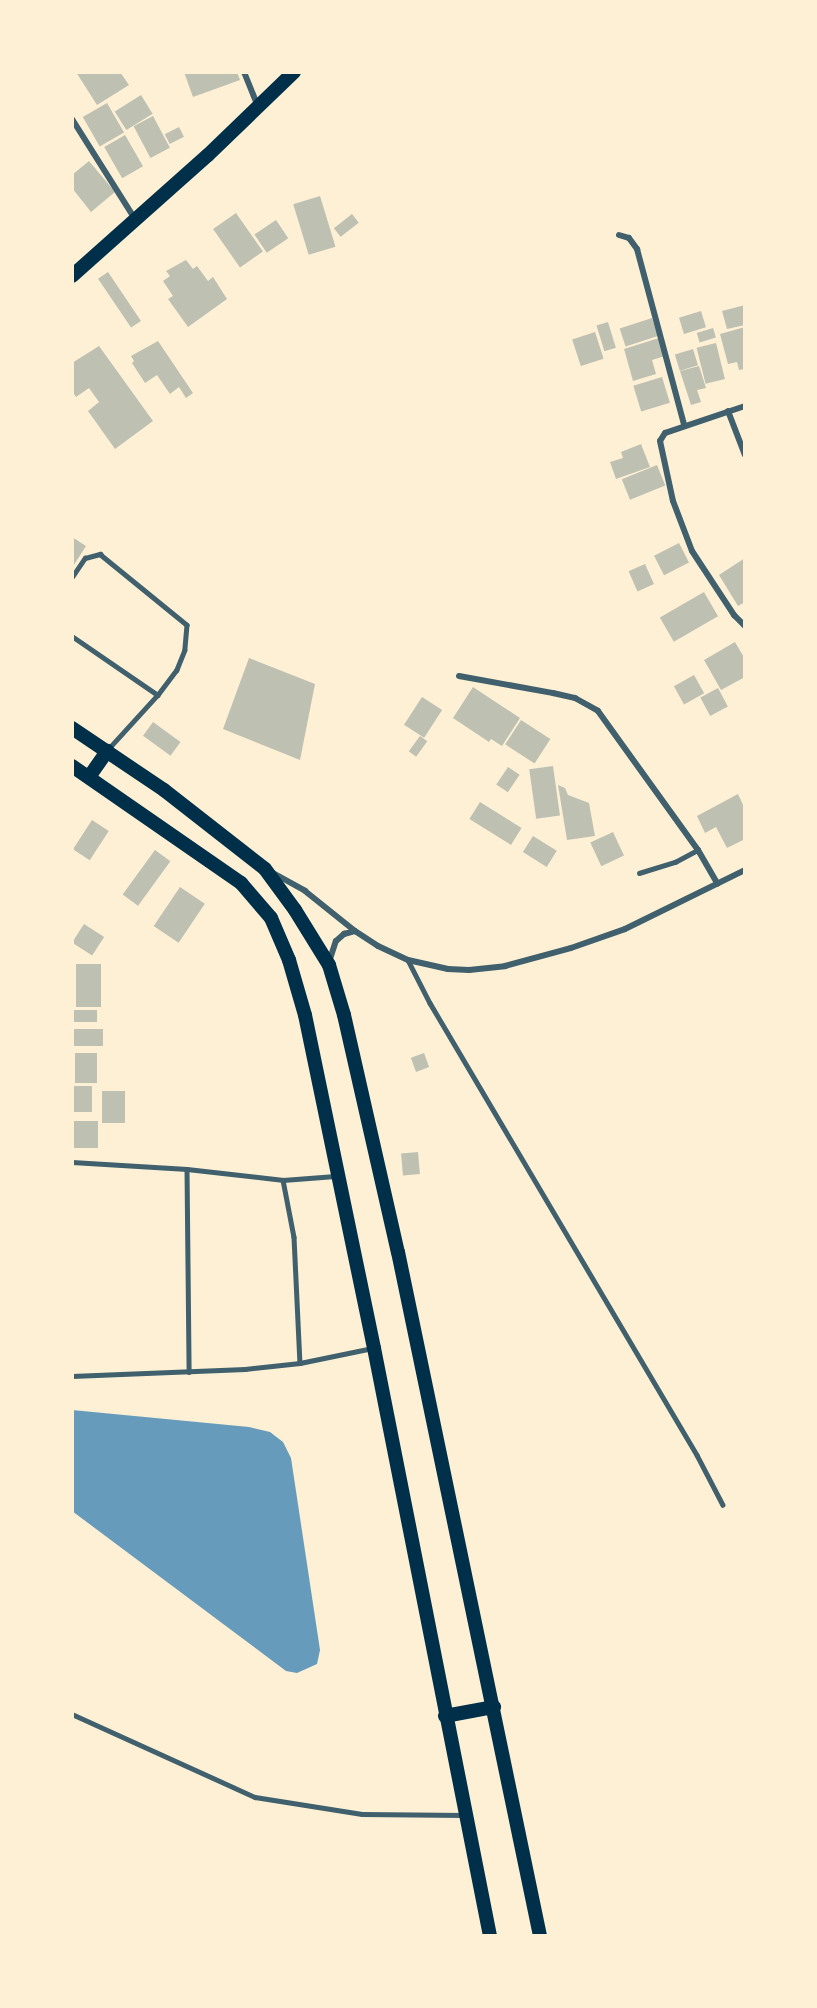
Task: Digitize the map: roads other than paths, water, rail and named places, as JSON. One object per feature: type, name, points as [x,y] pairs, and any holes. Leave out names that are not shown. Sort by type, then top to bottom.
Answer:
[{"type":"main road","points":[[72,276],[294,72]]},
{"type":"main road","points":[[72,728],[221,833],[265,869],[295,910],[329,965],[344,1015],[398,1252],[540,1936]]},
{"type":"main road","points":[[90,777],[107,751]]},
{"type":"main road","points":[[72,766],[241,883],[271,918],[289,960],[305,1015],[374,1348],[464,1815],[490,1936]]},
{"type":"main road","points":[[445,1716],[494,1707]]},
{"type":"street","points":[[244,72],[258,107]]},
{"type":"street","points":[[72,119],[135,219]]},
{"type":"street","points":[[619,235],[629,238],[637,249],[684,425]]},
{"type":"street","points":[[745,406],[664,433],[660,441],[660,450],[673,501],[692,551],[734,615],[745,626]]},
{"type":"street","points":[[728,411],[745,455]]},
{"type":"street","points":[[459,676],[574,698],[598,711],[698,850],[718,884]]},
{"type":"street","points":[[265,869],[305,891],[355,931],[408,960],[447,969],[470,970],[505,966],[571,948],[625,929],[745,870]]},
{"type":"street","points":[[329,965],[336,941],[344,934],[355,931]]},
{"type":"lane","points":[[72,577],[85,558],[100,554],[187,625],[185,650],[177,670],[158,696],[107,751]]},
{"type":"lane","points":[[72,636],[158,696]]},
{"type":"lane","points":[[639,873],[675,862],[698,850]]},
{"type":"lane","points":[[408,960],[436,1014],[697,1455],[723,1505]]},
{"type":"lane","points":[[72,1162],[187,1169],[283,1180],[337,1176]]},
{"type":"lane","points":[[187,1169],[189,1372]]},
{"type":"lane","points":[[283,1180],[294,1237],[300,1363]]},
{"type":"lane","points":[[72,1376],[189,1372],[300,1363],[374,1348]]},
{"type":"lane","points":[[72,1714],[255,1797],[362,1814],[464,1815]]},
{"type":"water","points":[[72,1410],[249,1427],[270,1432],[283,1442],[291,1458],[320,1650],[317,1664],[297,1673],[286,1671],[72,1511]]}]
